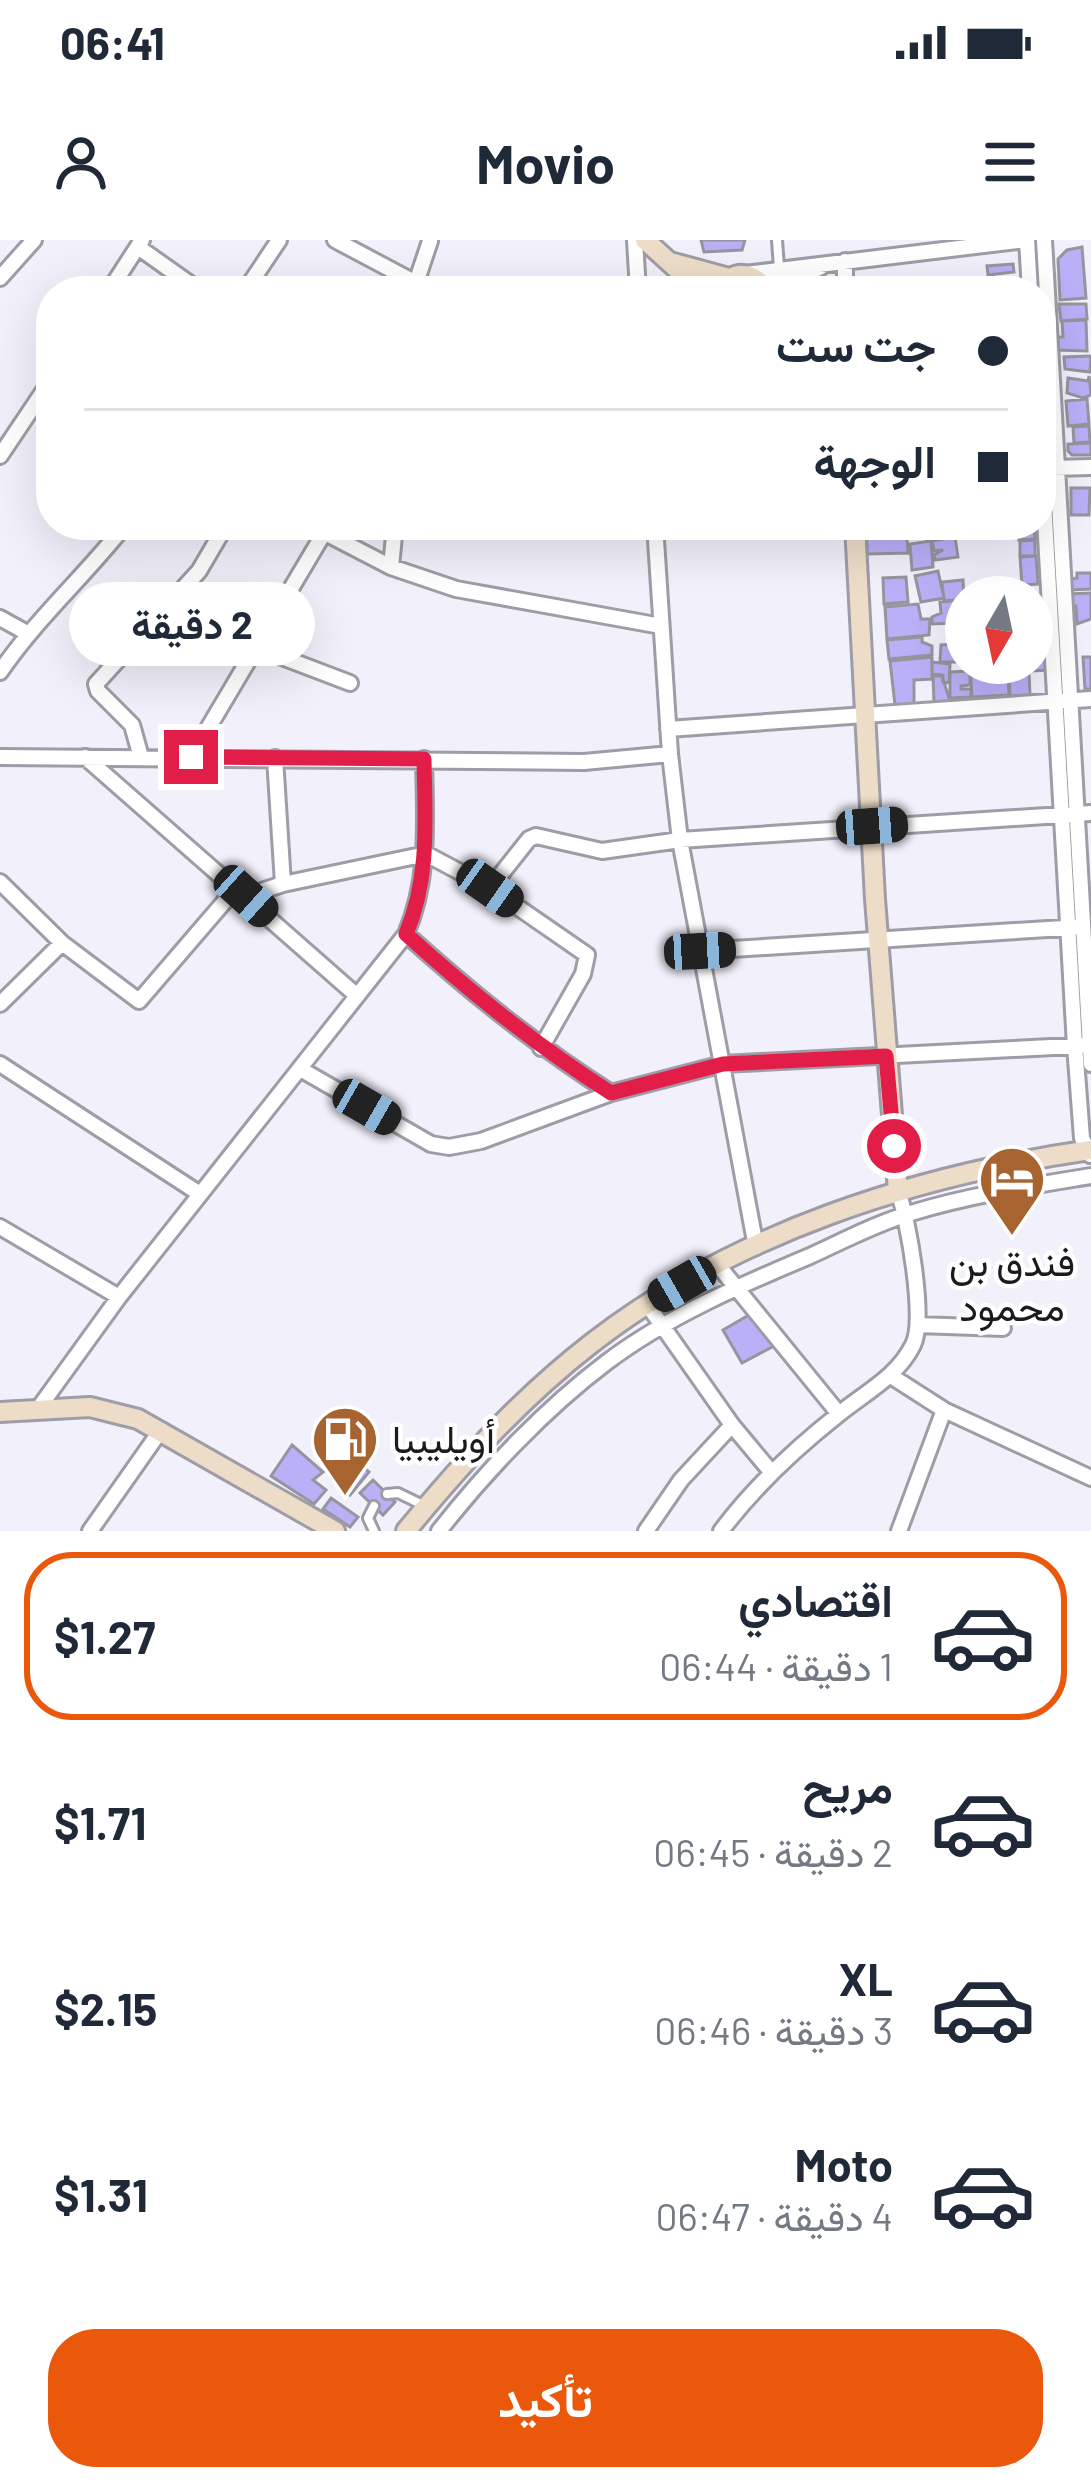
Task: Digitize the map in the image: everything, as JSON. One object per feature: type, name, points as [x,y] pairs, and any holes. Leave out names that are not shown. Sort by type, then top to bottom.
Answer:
[{"type":"main road","points":[[645,240],[683,276]]},
{"type":"main road","points":[[665,261],[714,276]]},
{"type":"main road","points":[[856,540],[898,1191]]},
{"type":"main road","points":[[406,1531],[486,1437],[539,1387],[647,1304],[717,1264],[898,1191],[984,1168],[1089,1152]]},
{"type":"main road","points":[[0,1412],[103,1409],[161,1430],[335,1531]]},
{"type":"street","points":[[0,278],[34,240]]},
{"type":"street","points":[[255,276],[279,240]]},
{"type":"street","points":[[335,240],[396,276]]},
{"type":"street","points":[[635,240],[637,276]]},
{"type":"street","points":[[751,276],[1026,240],[1029,276]]},
{"type":"street","points":[[1044,240],[1044,276]]},
{"type":"street","points":[[418,276],[430,241]]},
{"type":"street","points":[[119,276],[140,243],[181,276]]},
{"type":"street","points":[[805,276],[838,262]]},
{"type":"street","points":[[838,262],[841,276]]},
{"type":"street","points":[[0,456],[36,406]]},
{"type":"street","points":[[1056,469],[1091,467]]},
{"type":"street","points":[[0,672],[27,633],[113,540]]},
{"type":"street","points":[[141,757],[132,725],[96,684],[199,571],[217,540]]},
{"type":"street","points":[[191,757],[258,648],[312,540]]},
{"type":"street","points":[[339,540],[392,567],[456,589],[661,626]]},
{"type":"street","points":[[392,567],[393,540]]},
{"type":"street","points":[[656,540],[680,840],[756,1246]]},
{"type":"street","points":[[1052,540],[1076,814],[1089,1152]]},
{"type":"street","points":[[0,618],[27,633]]},
{"type":"street","points":[[258,648],[350,683]]},
{"type":"street","points":[[668,729],[1091,699]]},
{"type":"street","points":[[0,757],[584,762],[670,754]]},
{"type":"street","points":[[85,757],[356,995]]},
{"type":"street","points":[[275,758],[283,884]]},
{"type":"street","points":[[38,1409],[119,1297],[406,934],[420,895],[426,854],[424,759]]},
{"type":"street","points":[[490,888],[529,838],[536,836],[602,850],[680,840],[1076,814]]},
{"type":"street","points":[[0,882],[62,943],[139,1001],[242,892],[426,854],[490,888],[589,958],[541,1048]]},
{"type":"street","points":[[700,951],[1082,927]]},
{"type":"street","points":[[406,934],[479,1001],[611,1093]]},
{"type":"street","points":[[0,1004],[62,943]]},
{"type":"street","points":[[302,1070],[431,1144],[449,1147],[481,1141],[611,1093],[723,1064],[1085,1046]]},
{"type":"street","points":[[1085,1046],[1091,1064]]},
{"type":"street","points":[[0,1064],[200,1194]]},
{"type":"street","points":[[439,1531],[501,1462],[608,1361],[736,1287],[907,1214],[984,1194],[1091,1176]]},
{"type":"street","points":[[721,1531],[772,1473],[891,1376],[914,1342],[918,1325],[907,1214],[898,1191]]},
{"type":"street","points":[[0,1227],[119,1297]]},
{"type":"street","points":[[717,1264],[839,1414]]},
{"type":"street","points":[[647,1304],[732,1425],[772,1473]]},
{"type":"street","points":[[918,1325],[1003,1328]]},
{"type":"street","points":[[891,1376],[944,1410],[1091,1478]]},
{"type":"street","points":[[898,1531],[944,1410]]},
{"type":"street","points":[[646,1531],[681,1480],[732,1425]]},
{"type":"street","points":[[90,1531],[161,1430]]},
{"type":"lane","points":[[777,240],[778,269]]},
{"type":"lane","points":[[387,1494],[398,1493],[426,1506]]},
{"type":"lane","points":[[374,1507],[368,1518],[374,1531]]},
{"type":"building","points":[[701,240],[745,240],[742,250],[704,252]]},
{"type":"building","points":[[1082,247],[1086,298],[1060,300],[1058,259],[1067,250]]},
{"type":"building","points":[[1013,264],[1014,272],[988,275],[987,266]]},
{"type":"building","points":[[1059,304],[1086,304],[1087,319],[1061,321]]},
{"type":"building","points":[[1086,320],[1087,351],[1056,350],[1056,337],[1063,337],[1062,321]]},
{"type":"building","points":[[1091,356],[1090,372],[1065,369],[1064,357]]},
{"type":"building","points":[[1089,376],[1091,395],[1083,398],[1067,393],[1068,378],[1088,381]]},
{"type":"building","points":[[1087,399],[1089,424],[1068,426],[1066,401]]},
{"type":"building","points":[[1089,426],[1090,442],[1074,443],[1073,427]]},
{"type":"building","points":[[1091,443],[1091,455],[1068,451],[1068,444]]},
{"type":"building","points":[[1071,488],[1090,488],[1089,515],[1071,515]]},
{"type":"building","points":[[867,540],[907,540],[908,553],[867,554]]},
{"type":"building","points":[[955,540],[958,557],[935,560],[934,555],[943,550],[934,551],[932,541]]},
{"type":"building","points":[[1035,540],[1035,556],[1020,556],[1020,541]]},
{"type":"building","points":[[931,541],[933,567],[912,570],[910,544]]},
{"type":"building","points":[[1036,556],[1037,576],[1021,576],[1020,557]]},
{"type":"building","points":[[938,571],[944,598],[921,602],[915,576]]},
{"type":"building","points":[[1077,573],[1091,573],[1091,589],[1071,590],[1070,579],[1077,578]]},
{"type":"building","points":[[906,577],[908,602],[884,604],[883,578]]},
{"type":"building","points":[[1091,593],[1091,619],[1077,624],[1076,606],[1070,606],[1069,594]]},
{"type":"building","points":[[940,602],[945,602],[945,623],[932,624],[932,617],[941,613]]},
{"type":"building","points":[[918,604],[921,619],[930,619],[929,635],[887,639],[885,607]]},
{"type":"building","points":[[922,637],[922,642],[932,646],[932,655],[889,659],[887,640]]},
{"type":"building","points":[[932,657],[932,679],[914,680],[914,704],[895,705],[890,661]]},
{"type":"building","points":[[1083,657],[1091,657],[1091,689],[1085,689]]},
{"type":"building","points":[[932,662],[945,663],[945,682],[943,675],[932,674]]},
{"type":"building","points":[[933,676],[942,676],[950,701],[934,702]]},
{"type":"building","points":[[950,684],[970,684],[961,689],[971,689],[971,697],[950,698]]},
{"type":"building","points":[[971,684],[1008,684],[1009,695],[972,697]]},
{"type":"building","points":[[1009,684],[1030,684],[1030,695],[1010,696]]},
{"type":"building","points":[[749,1315],[774,1346],[742,1363],[723,1330]]},
{"type":"building","points":[[349,1439],[374,1455],[363,1467],[369,1472],[350,1495],[332,1479],[337,1474],[327,1466]]},
{"type":"building","points":[[292,1445],[323,1472],[313,1480],[326,1490],[314,1504],[271,1476]]},
{"type":"building","points":[[373,1480],[395,1502],[383,1515],[360,1493]]},
{"type":"building","points":[[331,1498],[358,1517],[350,1527],[323,1509]]},
{"type":"place","name":"فندق بن محمود","points":[[1012,1238]]},
{"type":"place","name":"أويليبيا","points":[[345,1498]]},
{"type":"route","points":[[191,757],[424,759],[426,854],[420,895],[406,934],[479,1001],[611,1093],[723,1064],[886,1056],[894,1146]]}]
